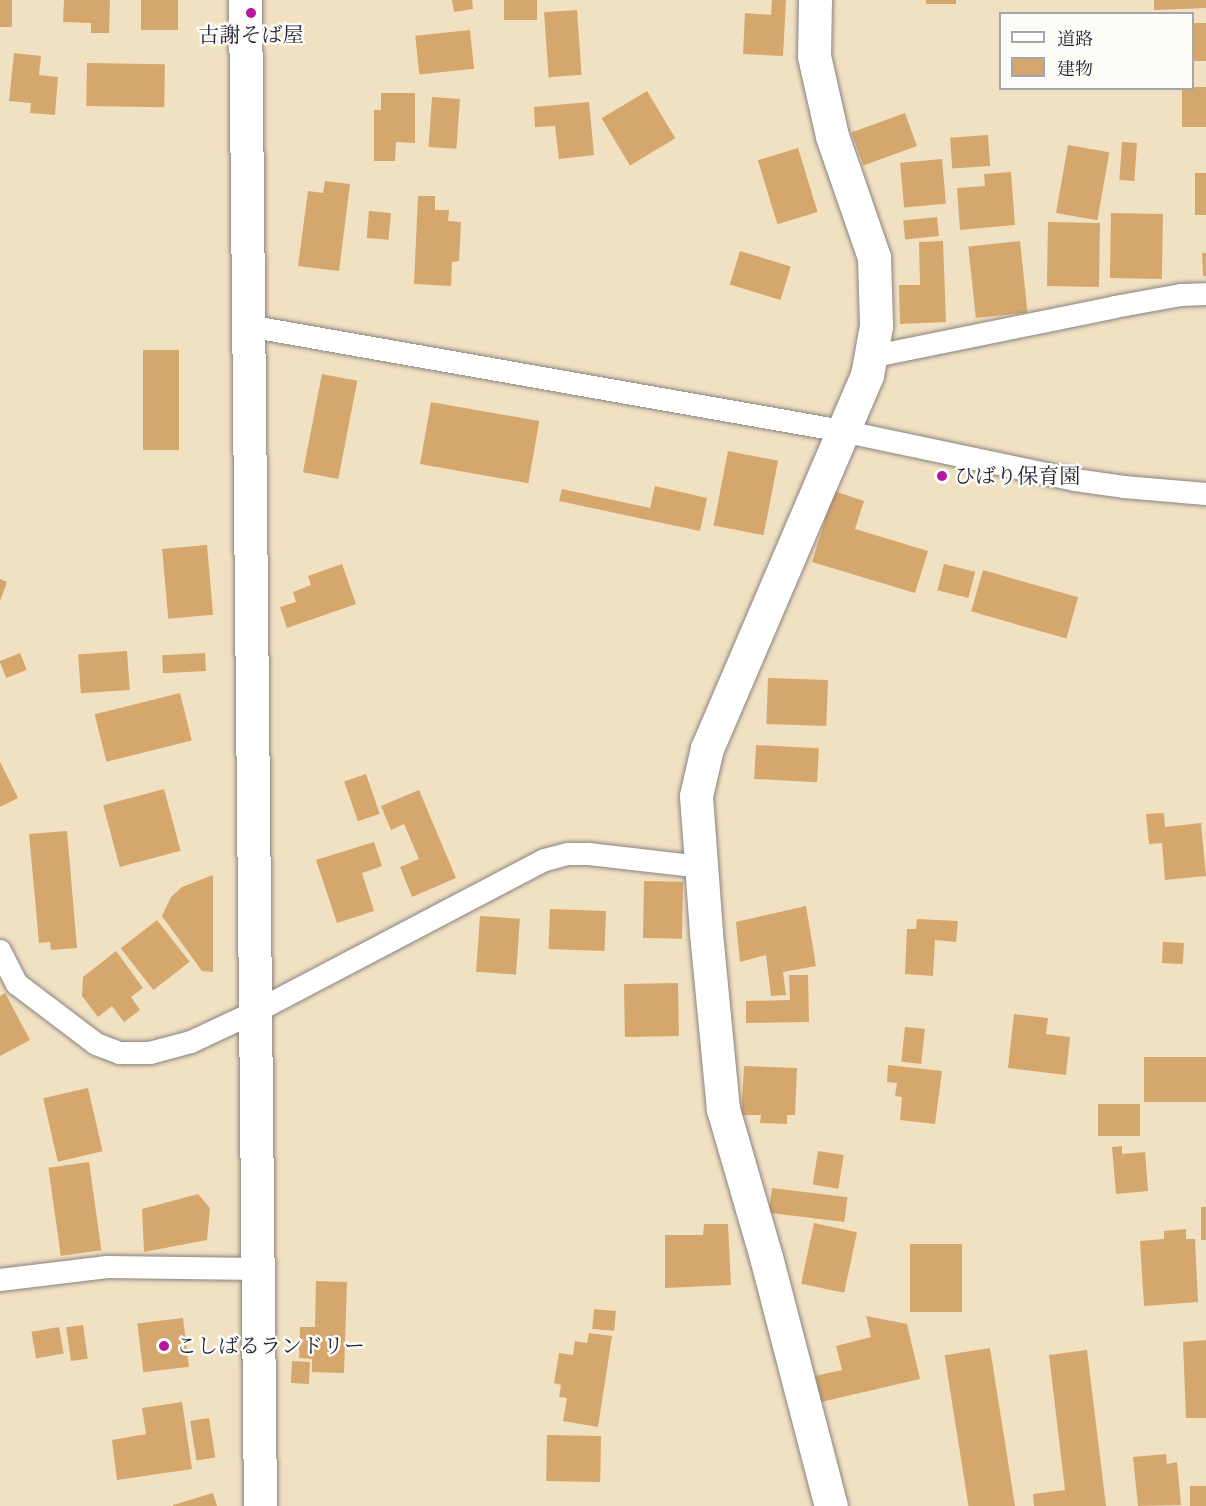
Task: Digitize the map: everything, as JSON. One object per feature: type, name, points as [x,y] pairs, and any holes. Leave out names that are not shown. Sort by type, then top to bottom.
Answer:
[{"type":"street","points":[[245,0],[260,1506]]},
{"type":"street","points":[[815,0],[814,56],[832,136],[874,257],[876,326],[867,375],[707,748],[696,796],[723,1109],[766,1257],[831,1506]]},
{"type":"street","points":[[870,357],[1115,307],[1181,295],[1206,294]]},
{"type":"street","points":[[248,326],[842,431],[1075,480],[1206,494]]},
{"type":"street","points":[[2,958],[17,984],[96,1044],[120,1053],[150,1053],[191,1042],[255,1012],[545,860],[568,854],[589,854],[702,867]]},
{"type":"street","points":[[0,1280],[107,1267],[258,1269]]},
{"type":"building","points":[[0,0],[12,0],[12,27],[0,27]]},
{"type":"building","points":[[64,0],[110,0],[109,33],[91,33],[91,23],[63,22]]},
{"type":"building","points":[[141,0],[178,0],[178,30],[141,30]]},
{"type":"building","points":[[452,0],[472,0],[473,9],[454,12]]},
{"type":"building","points":[[504,0],[537,0],[537,20],[504,20]]},
{"type":"building","points":[[772,0],[786,0],[783,56],[743,54],[745,13],[771,15]]},
{"type":"building","points":[[926,0],[956,0],[956,4],[926,4]]},
{"type":"building","points":[[1154,0],[1206,0],[1206,8],[1154,10]]},
{"type":"building","points":[[577,10],[582,75],[549,77],[544,12]]},
{"type":"building","points":[[1194,23],[1206,23],[1206,61],[1194,61]]},
{"type":"building","points":[[470,30],[474,69],[419,75],[415,36]]},
{"type":"building","points":[[14,53],[41,56],[39,75],[58,77],[55,115],[30,113],[31,103],[9,101]]},
{"type":"building","points":[[87,63],[165,64],[164,107],[86,106]]},
{"type":"building","points":[[1194,87],[1206,87],[1206,127],[1182,127],[1182,90],[1194,90]]},
{"type":"building","points":[[647,91],[675,138],[630,165],[602,118]]},
{"type":"building","points":[[381,93],[415,93],[415,143],[396,142],[395,161],[374,161],[374,110],[381,110]]},
{"type":"building","points":[[432,97],[460,99],[456,149],[429,147]]},
{"type":"building","points":[[589,102],[594,155],[559,159],[555,126],[535,127],[534,107]]},
{"type":"building","points":[[905,113],[917,146],[863,165],[851,132]]},
{"type":"building","points":[[988,135],[990,166],[952,169],[950,138]]},
{"type":"building","points":[[1122,142],[1137,143],[1134,181],[1119,180]]},
{"type":"building","points":[[1068,145],[1109,152],[1097,220],[1056,213]]},
{"type":"building","points":[[798,148],[818,212],[777,224],[758,160]]},
{"type":"building","points":[[942,159],[946,204],[904,207],[900,163]]},
{"type":"building","points":[[1011,172],[1015,225],[960,230],[957,188],[985,186],[984,174]]},
{"type":"building","points":[[1195,173],[1206,173],[1206,215],[1195,215]]},
{"type":"building","points":[[325,181],[350,184],[339,271],[298,266],[308,191],[323,193]]},
{"type":"building","points":[[418,196],[435,196],[435,210],[449,210],[448,221],[461,222],[459,261],[452,262],[451,286],[414,284]]},
{"type":"building","points":[[369,211],[391,213],[389,240],[367,238]]},
{"type":"building","points":[[1111,213],[1163,214],[1162,279],[1110,278]]},
{"type":"building","points":[[937,217],[939,236],[905,239],[903,221]]},
{"type":"building","points":[[1048,222],[1100,223],[1099,287],[1047,286]]},
{"type":"building","points":[[943,241],[946,322],[900,324],[899,285],[920,285],[919,242]]},
{"type":"building","points":[[1020,241],[1028,313],[976,318],[968,246]]},
{"type":"building","points":[[740,251],[791,266],[780,300],[730,284]]},
{"type":"building","points":[[1202,253],[1206,253],[1206,276],[1203,276]]},
{"type":"building","points":[[143,350],[179,350],[179,450],[143,450]]},
{"type":"building","points":[[322,374],[357,381],[338,479],[303,472]]},
{"type":"building","points":[[431,402],[539,421],[528,483],[420,464]]},
{"type":"building","points":[[728,451],[778,461],[764,535],[713,526]]},
{"type":"building","points":[[655,486],[707,498],[700,531],[559,501],[562,489],[650,508]]},
{"type":"building","points":[[834,491],[864,501],[855,529],[928,551],[915,593],[812,562]]},
{"type":"building","points":[[207,545],[213,615],[168,619],[162,549]]},
{"type":"building","points":[[342,564],[356,604],[287,628],[280,607],[296,602],[293,592],[311,585],[308,576]]},
{"type":"building","points":[[944,564],[975,572],[969,598],[937,590]]},
{"type":"building","points":[[983,570],[1078,597],[1066,639],[971,611]]},
{"type":"building","points":[[0,579],[7,582],[0,601]]},
{"type":"building","points":[[127,651],[130,690],[81,693],[78,654]]},
{"type":"building","points":[[20,653],[27,670],[6,678],[0,661]]},
{"type":"building","points":[[205,653],[206,671],[163,673],[162,655]]},
{"type":"building","points":[[768,678],[828,680],[826,726],[766,724]]},
{"type":"building","points":[[180,693],[192,741],[106,762],[95,714]]},
{"type":"building","points":[[756,745],[819,748],[817,782],[754,779]]},
{"type":"building","points":[[0,762],[18,798],[0,807]]},
{"type":"building","points":[[366,774],[380,814],[358,821],[344,781]]},
{"type":"building","points":[[164,789],[181,851],[120,867],[103,805]]},
{"type":"building","points":[[419,790],[456,878],[412,897],[400,867],[419,859],[404,824],[391,830],[381,806]]},
{"type":"building","points":[[1164,813],[1165,827],[1201,823],[1206,876],[1165,880],[1162,843],[1149,844],[1146,814]]},
{"type":"building","points":[[67,831],[77,948],[51,950],[50,942],[39,943],[29,834]]},
{"type":"building","points":[[374,842],[382,866],[362,873],[374,911],[337,923],[316,860]]},
{"type":"building","points":[[213,875],[213,972],[202,971],[162,916],[171,897],[182,887]]},
{"type":"building","points":[[644,881],[683,882],[682,939],[643,938]]},
{"type":"building","points":[[806,906],[816,966],[783,972],[786,995],[771,996],[766,955],[740,962],[736,922]]},
{"type":"building","points":[[550,909],[606,911],[605,951],[549,949]]},
{"type":"building","points":[[480,916],[520,919],[516,975],[476,972]]},
{"type":"building","points":[[917,919],[958,921],[956,942],[935,940],[933,976],[905,974],[907,929],[916,929]]},
{"type":"building","points":[[157,920],[190,962],[153,990],[121,948]]},
{"type":"building","points":[[1163,942],[1184,943],[1183,964],[1162,963]]},
{"type":"building","points":[[116,951],[143,988],[131,997],[140,1010],[124,1022],[112,1006],[98,1017],[82,996],[83,977]]},
{"type":"building","points":[[789,975],[808,975],[809,1022],[746,1023],[746,1001],[790,1000]]},
{"type":"building","points":[[678,983],[679,1036],[625,1037],[624,984]]},
{"type":"building","points":[[5,993],[30,1040],[0,1056],[0,996]]},
{"type":"building","points":[[1014,1014],[1048,1018],[1046,1034],[1070,1037],[1066,1075],[1008,1068]]},
{"type":"building","points":[[905,1027],[925,1029],[921,1064],[901,1062]]},
{"type":"building","points":[[1144,1057],[1206,1057],[1206,1102],[1144,1102]]},
{"type":"building","points":[[888,1065],[942,1071],[935,1124],[900,1120],[902,1097],[895,1096],[897,1083],[887,1082]]},
{"type":"building","points":[[744,1066],[797,1068],[795,1115],[787,1115],[787,1124],[760,1123],[761,1115],[741,1115]]},
{"type":"building","points":[[88,1088],[103,1151],[58,1162],[43,1098]]},
{"type":"building","points":[[1098,1104],[1140,1104],[1140,1136],[1098,1136]]},
{"type":"building","points":[[1122,1146],[1122,1154],[1145,1152],[1148,1191],[1116,1194],[1112,1147]]},
{"type":"building","points":[[818,1151],[844,1155],[838,1189],[813,1185]]},
{"type":"building","points":[[89,1162],[101,1250],[61,1256],[48,1168]]},
{"type":"building","points":[[772,1188],[847,1197],[844,1222],[769,1213]]},
{"type":"building","points":[[198,1194],[210,1208],[207,1240],[144,1252],[142,1209]]},
{"type":"building","points":[[1201,1207],[1206,1207],[1206,1240],[1201,1240]]},
{"type":"building","points":[[814,1223],[857,1232],[844,1293],[801,1284]]},
{"type":"building","points":[[704,1224],[728,1224],[731,1285],[665,1288],[665,1235],[703,1235]]},
{"type":"building","points":[[1186,1229],[1186,1239],[1195,1239],[1198,1302],[1144,1306],[1140,1241],[1164,1239],[1164,1231]]},
{"type":"building","points":[[910,1244],[962,1244],[962,1312],[910,1312]]},
{"type":"building","points":[[316,1281],[347,1282],[344,1373],[312,1372],[312,1359],[299,1358],[300,1327],[315,1327]]},
{"type":"building","points":[[594,1309],[616,1311],[614,1331],[592,1329]]},
{"type":"building","points":[[866,1316],[907,1324],[920,1379],[821,1402],[815,1376],[842,1370],[836,1346],[871,1337]]},
{"type":"building","name":"こしばるランドリー","points":[[183,1318],[189,1367],[143,1372],[137,1324]]},
{"type":"building","points":[[83,1325],[88,1359],[71,1361],[66,1327]]},
{"type":"building","points":[[59,1327],[64,1354],[36,1358],[31,1332]]},
{"type":"building","points":[[589,1333],[612,1336],[598,1427],[563,1421],[567,1398],[559,1397],[561,1385],[554,1383],[559,1353],[573,1355],[575,1341],[587,1343]]},
{"type":"building","points":[[1206,1340],[1206,1418],[1186,1418],[1183,1342]]},
{"type":"building","points":[[990,1348],[1015,1506],[968,1506],[945,1355]]},
{"type":"building","points":[[1087,1350],[1106,1506],[1034,1506],[1033,1494],[1065,1490],[1049,1355]]},
{"type":"building","points":[[292,1361],[310,1362],[309,1384],[291,1383]]},
{"type":"building","points":[[182,1402],[192,1469],[117,1480],[112,1440],[146,1434],[142,1408]]},
{"type":"building","points":[[209,1418],[215,1458],[196,1460],[190,1421]]},
{"type":"building","points":[[547,1435],[601,1436],[600,1482],[546,1481]]},
{"type":"building","points":[[1166,1454],[1167,1464],[1177,1462],[1181,1505],[1138,1506],[1133,1457]]},
{"type":"building","points":[[1190,1486],[1206,1486],[1206,1506],[1190,1506]]},
{"type":"building","points":[[213,1493],[217,1506],[173,1506],[173,1505]]},
{"type":"place","name":"古謝そば屋","points":[[251,13]]},
{"type":"place","name":"ひばり保育園","points":[[942,476]]},
{"type":"place","name":"こしばるランドリー","points":[[164,1346]]}]
